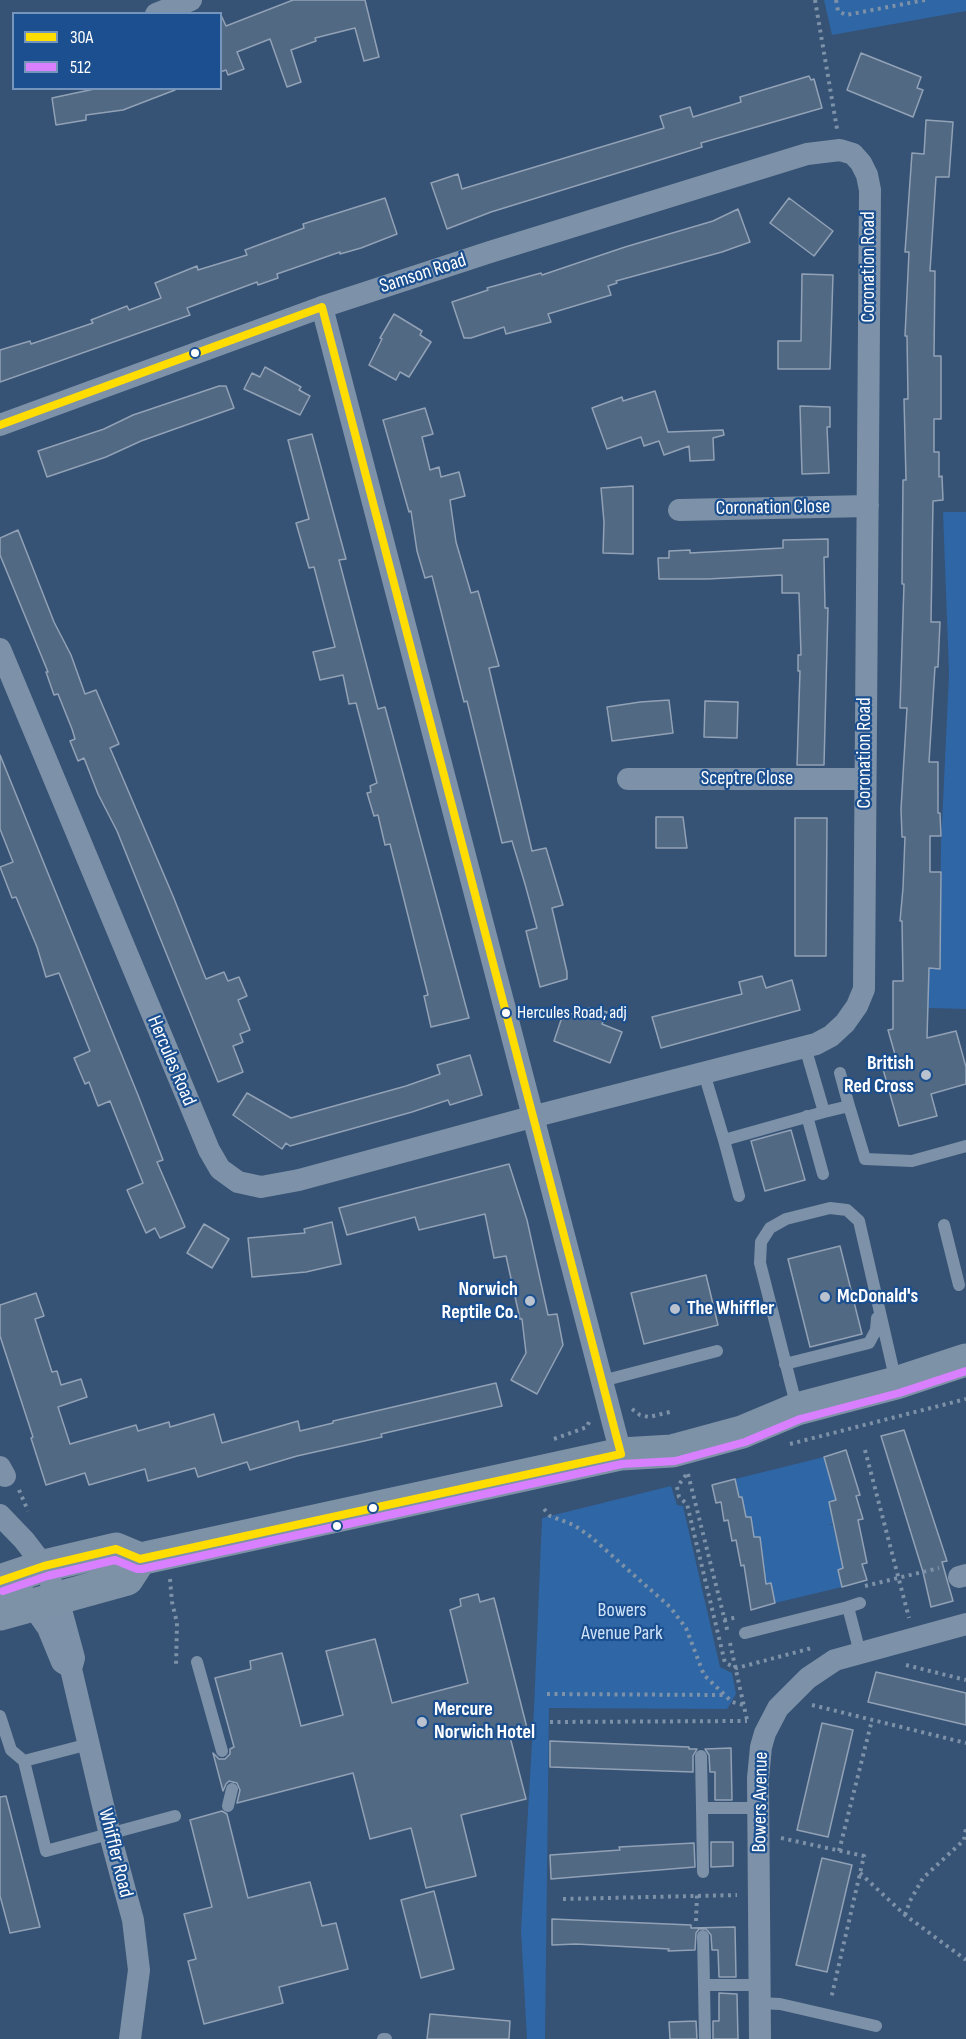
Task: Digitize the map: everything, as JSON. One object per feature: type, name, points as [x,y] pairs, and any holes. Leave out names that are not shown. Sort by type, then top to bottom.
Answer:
[{"type":"highway","points":[[3,1575],[116,1550],[140,1559],[621,1454],[672,1451],[742,1432],[797,1410],[897,1383],[966,1360]]},
{"type":"highway","points":[[0,1614],[127,1579],[140,1559]]},
{"type":"street","points":[[161,12],[191,0]]},
{"type":"street","name":"Samson Road","points":[[0,425],[322,308],[490,252],[796,157],[826,150],[847,152]]},
{"type":"street","name":"Coronation Road","points":[[533,1117],[816,1044],[831,1036],[845,1023],[864,989],[870,190],[867,175],[861,163],[847,152]]},
{"type":"street","points":[[322,308],[621,1454]]},
{"type":"street","name":"Coronation Close","points":[[679,510],[868,506]]},
{"type":"street","name":"Hercules Road","points":[[0,649],[209,1150],[220,1169],[238,1182],[261,1187],[299,1180],[533,1117]]},
{"type":"street","name":"Sceptre Close","points":[[628,779],[865,779]]},
{"type":"street","name":"Whiffler Road","points":[[0,1515],[24,1539],[44,1566],[46,1602],[74,1658],[71,1669],[110,1835],[133,1920],[139,1970],[130,2039]]},
{"type":"street","points":[[3,1575],[46,1602]]},
{"type":"street","name":"Bowers Avenue","points":[[760,2039],[758,1808],[761,1747],[765,1733],[778,1708],[808,1678],[858,1644],[914,1638],[966,1624]]},
{"type":"lane","points":[[805,1047],[824,1112]]},
{"type":"lane","points":[[704,1073],[739,1196]]},
{"type":"lane","points":[[840,1073],[865,1159],[912,1161],[966,1146]]},
{"type":"lane","points":[[724,1140],[849,1106]]},
{"type":"lane","points":[[807,1116],[823,1174]]},
{"type":"lane","points":[[797,1410],[760,1263],[761,1242],[770,1228],[786,1219],[830,1208],[847,1210],[859,1221],[897,1383]]},
{"type":"lane","points":[[944,1226],[959,1286]]},
{"type":"lane","points":[[785,1364],[869,1343],[876,1330],[877,1305]]},
{"type":"lane","points":[[602,1381],[717,1351]]},
{"type":"lane","points":[[745,1633],[854,1605],[858,1644]]},
{"type":"lane","points":[[197,1662],[222,1751]]},
{"type":"lane","points":[[0,1716],[11,1750],[24,1761],[46,1851],[175,1816]]},
{"type":"lane","points":[[24,1761],[89,1744]]},
{"type":"lane","points":[[701,1756],[703,1872]]},
{"type":"lane","points":[[228,1806],[232,1790]]},
{"type":"lane","points":[[702,1808],[758,1808]]},
{"type":"lane","points":[[703,1936],[705,2039]]},
{"type":"lane","points":[[704,1985],[760,1994],[780,2004],[876,2026]]},
{"type":"path","points":[[816,0],[847,152]]},
{"type":"path","points":[[836,0],[838,11],[846,15],[925,0]]},
{"type":"path","points":[[627,1399],[632,1409],[640,1415],[649,1417],[674,1411]]},
{"type":"path","points":[[785,1445],[966,1399]]},
{"type":"path","points":[[865,1450],[914,1638]]},
{"type":"path","points":[[697,1469],[687,1473],[677,1487],[679,1497],[687,1504],[725,1664],[737,1668],[858,1644]]},
{"type":"path","points":[[3,1471],[14,1478],[32,1518]]},
{"type":"path","points":[[550,1722],[747,1721],[737,1668],[687,1473]]},
{"type":"path","points":[[544,1509],[550,1516],[574,1525],[591,1537],[670,1607],[686,1628],[704,1675],[732,1702],[744,1705]]},
{"type":"path","points":[[898,1578],[956,1573]]},
{"type":"path","points":[[172,1602],[177,1623],[176,1668]]},
{"type":"path","points":[[903,1664],[966,1680]]},
{"type":"path","points":[[547,1694],[725,1695]]},
{"type":"path","points":[[787,1699],[966,1743]]},
{"type":"path","points":[[839,1851],[872,1720]]},
{"type":"path","points":[[905,1915],[923,1878],[964,1840],[966,1828]]},
{"type":"path","points":[[759,1833],[864,1856],[828,2014]]},
{"type":"path","points":[[860,1873],[905,1915],[966,1960]]},
{"type":"path","points":[[563,1899],[759,1894]]},
{"type":"path","points":[[697,1895],[696,1928],[703,1936]]},
{"type":"green space","points":[[824,0],[966,0],[966,11],[832,35]]},
{"type":"green space","points":[[943,512],[966,512],[966,1009],[928,1008],[929,968],[940,968],[941,845],[949,674]]},
{"type":"green space","points":[[824,1457],[836,1500],[829,1503],[833,1524],[828,1525],[833,1525],[843,1568],[834,1571],[838,1570],[842,1587],[775,1603],[771,1583],[766,1584],[760,1537],[754,1537],[751,1518],[746,1518],[735,1479]]},
{"type":"green space","name":"Bowers Avenue Park","points":[[671,1486],[677,1505],[683,1506],[720,1667],[732,1673],[736,1694],[727,1709],[549,1708],[545,2039],[527,2039],[521,1930],[542,1518]]},
{"type":"building","points":[[293,0],[365,0],[379,57],[364,61],[355,28],[315,38],[316,41],[291,50],[301,82],[287,87],[270,39],[237,52],[244,69],[228,75],[226,70],[222,71],[222,17],[226,26]]},
{"type":"building","points":[[861,53],[921,77],[917,88],[923,90],[913,117],[847,90]]},
{"type":"building","points":[[809,76],[811,80],[814,79],[822,108],[701,143],[702,147],[491,212],[447,229],[431,183],[458,174],[462,189],[664,128],[660,116],[690,107],[693,117],[741,102],[740,97]]},
{"type":"building","points":[[90,90],[175,90],[123,110],[86,115],[86,120],[56,125],[52,98]]},
{"type":"building","points":[[926,120],[953,122],[949,177],[936,177],[930,271],[935,271],[934,356],[941,356],[941,419],[934,419],[934,452],[939,452],[939,477],[942,476],[943,500],[933,501],[931,622],[940,622],[929,762],[938,762],[938,813],[940,813],[941,836],[930,836],[930,872],[941,872],[940,969],[929,968],[927,1038],[956,1031],[966,1067],[966,1084],[931,1094],[937,1116],[899,1126],[881,1062],[896,1058],[888,1030],[893,1029],[893,981],[903,981],[902,921],[900,921],[905,837],[902,837],[901,809],[907,708],[900,708],[904,584],[902,584],[903,480],[906,480],[904,399],[908,399],[907,336],[905,336],[909,252],[905,252],[912,153],[924,154]]},
{"type":"building","points":[[385,198],[397,234],[361,248],[340,254],[340,252],[277,274],[278,278],[258,285],[257,282],[187,308],[190,315],[0,382],[0,350],[30,341],[31,344],[93,323],[91,320],[127,306],[129,310],[161,298],[155,283],[197,266],[198,270],[247,255],[245,250],[304,228],[303,224]]},
{"type":"building","points":[[789,198],[833,231],[814,256],[770,223]]},
{"type":"building","points":[[738,209],[750,242],[616,281],[617,283],[608,286],[611,295],[548,314],[551,322],[506,334],[504,327],[471,338],[464,338],[452,302],[488,290],[487,288],[541,273],[542,275],[713,221]]},
{"type":"building","points":[[802,274],[833,275],[830,369],[778,369],[778,341],[801,341]]},
{"type":"building","points":[[394,314],[422,331],[420,335],[431,342],[409,377],[400,372],[396,380],[369,365],[382,339],[380,338]]},
{"type":"building","points":[[265,367],[301,387],[299,390],[310,396],[300,415],[244,389],[252,373],[260,377]]},
{"type":"building","points":[[219,386],[226,386],[234,408],[47,477],[38,451]]},
{"type":"building","points":[[655,391],[668,432],[723,430],[724,435],[713,438],[714,460],[690,461],[689,446],[664,455],[659,441],[644,446],[641,437],[607,449],[592,408],[622,397],[623,401]]},
{"type":"building","points":[[800,406],[830,407],[830,427],[827,427],[829,473],[802,474]]},
{"type":"building","points":[[425,408],[433,434],[422,437],[430,470],[439,467],[441,477],[459,472],[465,496],[450,500],[456,542],[471,593],[478,591],[499,666],[489,668],[532,851],[546,848],[563,905],[552,908],[567,979],[540,987],[526,931],[537,928],[525,884],[512,841],[502,843],[467,701],[464,702],[432,576],[425,578],[417,551],[411,511],[409,512],[383,420]]},
{"type":"building","points":[[312,434],[346,559],[339,560],[378,709],[385,707],[469,1018],[431,1027],[424,996],[428,995],[390,844],[385,845],[378,815],[374,816],[367,793],[371,792],[370,786],[377,783],[356,703],[349,704],[343,675],[320,680],[313,652],[335,647],[314,567],[309,568],[296,523],[309,519],[288,440]]},
{"type":"building","points":[[633,486],[633,554],[603,553],[604,522],[601,488]]},
{"type":"building","points":[[18,530],[85,694],[96,690],[119,744],[110,748],[206,979],[224,972],[228,981],[239,977],[247,996],[238,1000],[250,1030],[240,1034],[243,1042],[233,1046],[243,1072],[218,1082],[117,831],[98,794],[84,758],[78,761],[70,741],[75,739],[72,729],[58,694],[54,695],[46,672],[48,672],[0,555],[0,538]]},
{"type":"building","points":[[828,539],[828,557],[824,557],[825,608],[828,608],[824,765],[797,765],[800,671],[798,671],[798,655],[801,655],[799,593],[782,593],[782,575],[659,579],[658,558],[669,558],[669,551],[690,550],[690,553],[783,548],[783,540]]},
{"type":"building","points":[[669,700],[673,733],[612,741],[607,707]]},
{"type":"building","points":[[705,701],[738,702],[737,738],[704,737]]},
{"type":"building","points":[[0,755],[163,1160],[157,1162],[185,1227],[160,1238],[155,1228],[146,1233],[127,1190],[143,1183],[110,1101],[98,1106],[89,1082],[85,1084],[74,1058],[90,1051],[59,973],[46,977],[37,947],[16,897],[12,898],[0,867],[13,862],[0,829]]},
{"type":"building","points":[[656,817],[683,817],[687,848],[656,848]]},
{"type":"building","points":[[795,818],[827,818],[826,956],[795,956]]},
{"type":"building","points":[[762,976],[766,988],[792,980],[800,1010],[661,1048],[652,1017],[742,994],[739,982]]},
{"type":"building","points":[[589,1008],[607,1012],[602,1024],[622,1032],[610,1063],[554,1041],[564,1011],[585,1019]]},
{"type":"building","points":[[470,1055],[482,1095],[450,1105],[448,1100],[290,1146],[286,1143],[282,1149],[233,1115],[247,1093],[291,1118],[406,1086],[440,1074],[437,1065]]},
{"type":"building","points":[[791,1130],[805,1180],[765,1191],[751,1141]]},
{"type":"building","points":[[509,1164],[527,1220],[548,1315],[557,1314],[563,1345],[537,1394],[511,1380],[526,1353],[522,1319],[520,1319],[506,1256],[494,1258],[485,1214],[419,1230],[415,1217],[347,1235],[339,1208]]},
{"type":"building","points":[[332,1222],[341,1264],[306,1272],[252,1277],[248,1238],[305,1233],[304,1229]]},
{"type":"building","points":[[204,1224],[229,1239],[212,1268],[187,1253]]},
{"type":"building","name":"McDonald's","points":[[840,1246],[862,1334],[810,1347],[788,1259]]},
{"type":"building","name":"The Whiffler","points":[[706,1275],[718,1325],[644,1344],[631,1293]]},
{"type":"building","points":[[36,1293],[44,1316],[35,1319],[52,1372],[57,1371],[61,1385],[81,1379],[87,1397],[58,1407],[70,1444],[136,1425],[138,1431],[169,1422],[170,1427],[214,1414],[222,1443],[298,1421],[300,1431],[333,1423],[333,1421],[496,1383],[502,1406],[381,1434],[382,1437],[297,1456],[250,1470],[247,1462],[198,1477],[195,1468],[148,1481],[145,1469],[89,1485],[85,1473],[46,1485],[0,1336],[0,1305]]},
{"type":"building","points":[[904,1430],[947,1561],[942,1562],[953,1601],[931,1607],[923,1572],[881,1436]]},
{"type":"building","points":[[846,1450],[860,1495],[856,1496],[863,1519],[858,1520],[867,1563],[862,1564],[867,1580],[842,1587],[838,1570],[843,1568],[829,1502],[836,1500],[824,1457]]},
{"type":"building","points":[[735,1479],[746,1517],[751,1517],[754,1537],[760,1537],[766,1584],[771,1583],[775,1603],[751,1610],[744,1565],[741,1566],[736,1540],[732,1541],[728,1520],[724,1521],[721,1502],[716,1503],[712,1485]]},
{"type":"building","name":"Mercure Norwich Hotel","points":[[478,1594],[480,1602],[494,1598],[527,1728],[509,1733],[526,1799],[461,1815],[476,1876],[426,1888],[411,1828],[370,1839],[353,1773],[237,1803],[240,1790],[237,1783],[229,1781],[223,1791],[213,1753],[219,1759],[225,1759],[230,1754],[230,1749],[234,1747],[215,1678],[251,1669],[250,1661],[282,1653],[301,1726],[343,1715],[326,1651],[375,1639],[392,1703],[468,1683],[450,1610],[461,1606],[460,1599]]},
{"type":"building","points":[[876,1672],[966,1693],[966,1725],[868,1702]]},
{"type":"building","points":[[822,1723],[853,1730],[828,1837],[797,1830]]},
{"type":"building","points":[[550,1741],[697,1749],[693,1756],[693,1772],[550,1767]]},
{"type":"building","points":[[731,1748],[732,1800],[715,1800],[715,1772],[710,1772],[709,1755],[705,1749]]},
{"type":"building","points":[[6,1796],[40,1927],[10,1933],[0,1896],[0,1797]]},
{"type":"building","points":[[222,1811],[227,1814],[248,1898],[310,1882],[322,1926],[336,1923],[348,1969],[279,1987],[283,2003],[204,2024],[188,1961],[196,1959],[184,1914],[212,1907],[190,1820]]},
{"type":"building","points":[[711,1842],[733,1842],[733,1866],[711,1867]]},
{"type":"building","points":[[694,1843],[695,1867],[551,1879],[550,1855],[620,1850],[619,1847]]},
{"type":"building","points":[[822,1858],[852,1865],[827,1972],[796,1965]]},
{"type":"building","points":[[434,1891],[454,1969],[421,1978],[401,1900]]},
{"type":"building","points":[[552,1919],[691,1925],[691,1928],[735,1927],[736,1977],[719,1977],[718,1950],[712,1950],[711,1935],[706,1929],[699,1929],[696,1933],[695,1950],[668,1951],[669,1949],[576,1944],[552,1945]]},
{"type":"building","points":[[719,1993],[737,1994],[738,2039],[713,2039],[713,2021],[719,2021]]},
{"type":"building","points":[[430,2014],[510,2021],[509,2039],[427,2039]]},
{"type":"building","points":[[696,2021],[697,2039],[670,2039],[669,2022]]},
{"type":"transit line","name":"30A","points":[[0,425],[322,307],[621,1454],[140,1559],[116,1549],[44,1566],[0,1581]]},
{"type":"transit line","name":"512","points":[[3,1591],[47,1576],[115,1560],[142,1569],[622,1464],[675,1461],[745,1442],[800,1419],[899,1393],[966,1371]]},
{"type":"place","name":"Hercules Road, adj","points":[[506,1013]]},
{"type":"place","name":"British Red Cross","points":[[926,1075]]},
{"type":"place","name":"McDonald's","points":[[825,1297]]},
{"type":"place","name":"Norwich Reptile Co.","points":[[530,1301]]},
{"type":"place","name":"The Whiffler","points":[[675,1309]]},
{"type":"place","name":"Mercure Norwich Hotel","points":[[422,1722]]}]
